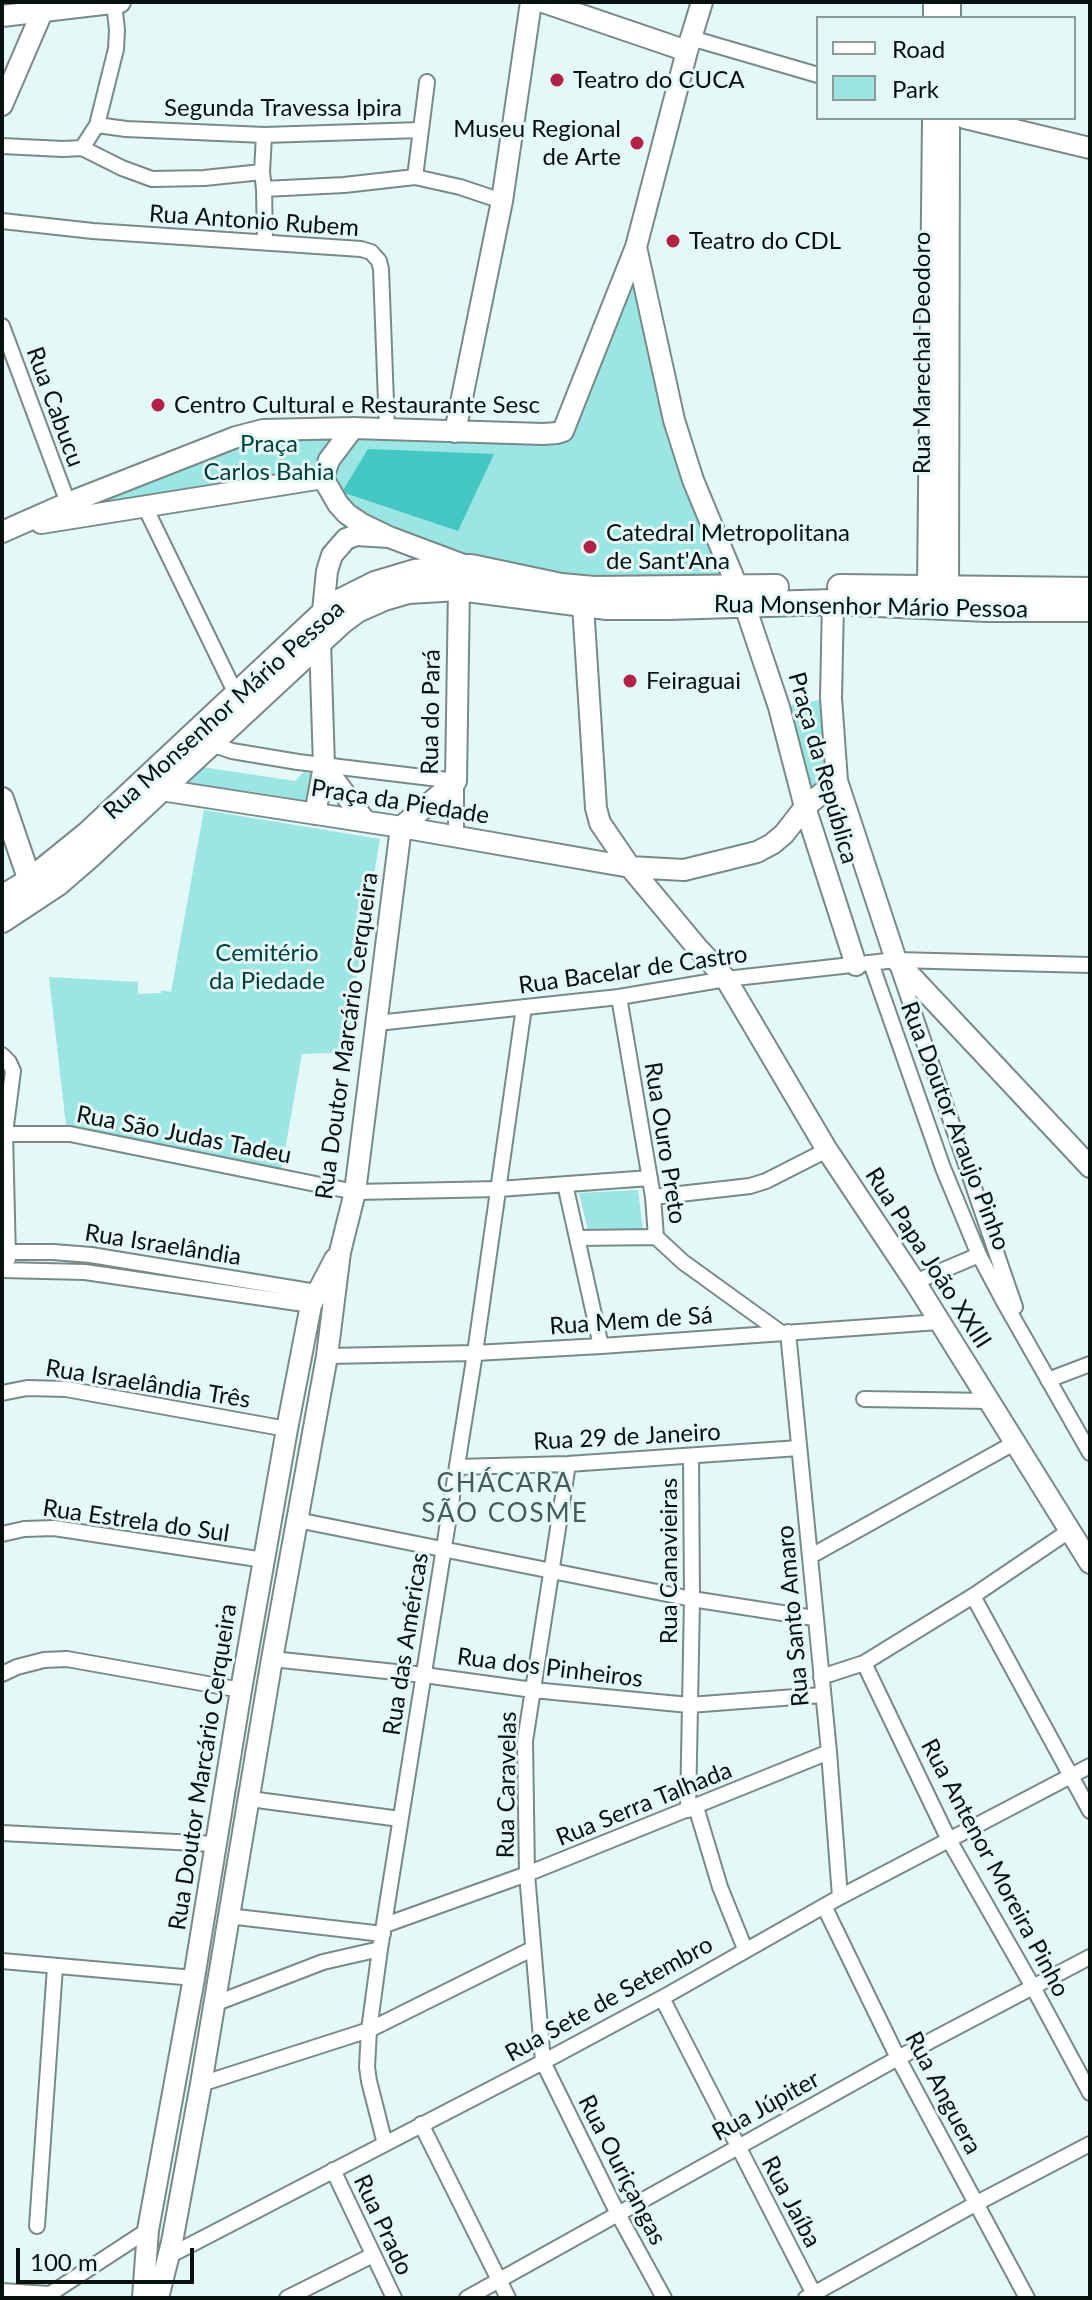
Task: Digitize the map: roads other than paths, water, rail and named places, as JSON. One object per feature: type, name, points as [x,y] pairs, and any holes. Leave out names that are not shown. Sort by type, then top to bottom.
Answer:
[{"type":"highway","name":"Rua Monsenhor Mário Pessoa","points":[[3,913],[35,888],[88,834],[323,614],[358,591],[394,577],[441,569],[465,578],[583,605],[668,607],[740,595],[938,588],[1090,590]]},
{"type":"highway","name":"Rua Monsenhor Mário Pessoa","points":[[35,888],[58,883],[88,857],[342,621],[370,603],[408,591],[465,578],[833,602],[988,609],[1090,609]]},
{"type":"highway","points":[[833,602],[848,596],[864,595],[987,597],[1015,590]]},
{"type":"main road","points":[[2,799],[35,888]]},
{"type":"street","points":[[2,16],[54,7],[120,2]]},
{"type":"street","points":[[455,432],[502,201],[531,2]]},
{"type":"street","points":[[543,2],[689,45],[816,75]]},
{"type":"street","points":[[8,530],[236,437],[263,430],[353,428],[549,434],[563,431],[636,247],[702,2]]},
{"type":"street","points":[[82,148],[97,125],[116,49],[114,3]]},
{"type":"street","points":[[2,105],[54,7]]},
{"type":"street","points":[[415,177],[427,82]]},
{"type":"street","name":"Rua Marechal Deodoro","points":[[933,120],[938,588]]},
{"type":"street","name":"Rua Marechal Deodoro","points":[[938,588],[949,120]]},
{"type":"street","points":[[973,120],[1090,148]]},
{"type":"street","name":"Segunda Travessa Ipira","points":[[97,125],[264,135],[421,130]]},
{"type":"street","points":[[264,135],[265,241]]},
{"type":"street","points":[[2,146],[82,148],[152,179],[262,172]]},
{"type":"street","points":[[264,189],[415,177],[502,201]]},
{"type":"street","name":"Rua Antonio Rubem","points":[[2,221],[371,252],[379,261],[387,429]]},
{"type":"street","name":"Praça da República","points":[[636,247],[674,420],[693,480],[740,595],[779,707],[805,807],[863,964]]},
{"type":"street","name":"Rua Cabucu","points":[[2,326],[68,503]]},
{"type":"street","points":[[8,530],[145,507],[326,469],[353,428]]},
{"type":"street","points":[[309,429],[326,469],[332,495],[347,514],[465,578]]},
{"type":"street","points":[[145,507],[236,694]]},
{"type":"street","points":[[315,814],[324,766],[320,641],[327,571],[332,555],[346,539],[356,535],[389,537]]},
{"type":"street","name":"Rua do Pará","points":[[456,837],[465,578]]},
{"type":"street","name":"Praça da República","points":[[833,602],[831,698],[837,781],[896,960]]},
{"type":"street","name":"Rua Papa João XXIII","points":[[583,605],[597,815],[630,867],[726,979],[827,1150],[915,1282],[1090,1563]]},
{"type":"street","name":"Praça da Piedade","points":[[208,743],[232,751],[324,766],[456,781]]},
{"type":"street","points":[[324,766],[365,821]]},
{"type":"street","points":[[401,827],[456,781]]},
{"type":"street","name":"Praça da Piedade","points":[[161,790],[365,821],[630,867],[690,869],[757,852],[784,834],[805,807],[837,781]]},
{"type":"street","name":"Rua Doutor Marcário Cerqueira","points":[[158,2298],[201,2084],[272,1659],[327,1356],[340,1252],[355,1192],[401,827]]},
{"type":"street","points":[[896,960],[1090,1167]]},
{"type":"street","name":"Rua Bacelar de Castro","points":[[377,1023],[619,997],[726,979],[896,960],[1090,965]]},
{"type":"street","name":"Rua Doutor Araujo Pinho","points":[[896,960],[1028,1344]]},
{"type":"street","name":"Rua Doutor Araujo Pinho","points":[[863,964],[979,1255],[1090,1453]]},
{"type":"street","name":"Rua Ouro Preto","points":[[619,997],[653,1197],[656,1237],[683,1262],[784,1332]]},
{"type":"street","name":"Rua das Américas","points":[[385,2144],[369,2081],[369,2030],[475,1353],[524,1007]]},
{"type":"street","points":[[2,1055],[13,1071],[4,1134],[5,1269],[85,1272],[313,1298]]},
{"type":"street","name":"Rua São Judas Tadeu","points":[[4,1134],[70,1134],[355,1192],[499,1189],[650,1178]]},
{"type":"street","points":[[653,1197],[750,1186],[827,1150]]},
{"type":"street","points":[[565,1184],[601,1346]]},
{"type":"street","points":[[577,1238],[656,1237]]},
{"type":"street","name":"Rua Israelândia","points":[[5,1252],[91,1255],[313,1298]]},
{"type":"street","name":"Rua Doutor Marcário Cerqueira","points":[[143,2298],[148,2230],[287,1429],[313,1298],[340,1252]]},
{"type":"street","points":[[915,1282],[979,1255]]},
{"type":"street","name":"Rua Mem de Sá","points":[[327,1356],[475,1353],[939,1322]]},
{"type":"street","name":"Rua Santo Amaro","points":[[784,1332],[811,1556],[840,1897]]},
{"type":"street","points":[[1048,1380],[1090,1364]]},
{"type":"street","name":"Rua Israelândia Três","points":[[2,1393],[27,1388],[66,1389],[287,1429]]},
{"type":"street","points":[[864,1399],[989,1401]]},
{"type":"street","points":[[811,1556],[1016,1442]]},
{"type":"street","name":"Rua 29 de Janeiro","points":[[457,1467],[568,1464],[799,1448]]},
{"type":"street","name":"Rua Canavieiras","points":[[691,1456],[689,1705],[692,1809],[745,1949]]},
{"type":"street","name":"Rua Caravelas","points":[[543,2062],[527,1874],[525,1741],[568,1464]]},
{"type":"street","points":[[297,1520],[692,1599],[814,1618]]},
{"type":"street","name":"Rua Estrela do Sul","points":[[2,1534],[24,1529],[54,1528],[264,1560]]},
{"type":"street","points":[[821,1677],[864,1663],[973,1596],[1069,1531]]},
{"type":"street","points":[[973,1596],[1090,1811]]},
{"type":"street","points":[[2,1674],[44,1660],[67,1659],[241,1690]]},
{"type":"street","name":"Rua dos Pinheiros","points":[[272,1659],[689,1705],[822,1695]]},
{"type":"street","name":"Rua Antenor Moreira Pinho","points":[[864,1663],[949,1840],[1090,2093]]},
{"type":"street","name":"Rua Serra Talhada","points":[[214,2004],[323,1962],[527,1874],[829,1752]]},
{"type":"street","name":"Rua Sete de Setembro","points":[[146,2265],[168,2257],[543,2062],[840,1897],[1090,1766]]},
{"type":"street","points":[[226,1779],[231,1787],[237,1789],[400,1819]]},
{"type":"street","points":[[221,1813],[234,1814],[245,1821]]},
{"type":"street","points":[[2,1833],[215,1844]]},
{"type":"street","name":"Rua Anguera","points":[[824,1906],[898,2058],[1027,2298]]},
{"type":"street","points":[[228,1916],[383,1936]]},
{"type":"street","points":[[201,2084],[369,2030],[532,1949]]},
{"type":"street","name":"Rua Júpiter","points":[[467,2298],[898,2058],[1090,1957]]},
{"type":"street","points":[[2,1961],[194,1978]]},
{"type":"street","points":[[37,2226],[55,1967]]},
{"type":"street","name":"Rua Jaíba","points":[[662,1998],[812,2296]]},
{"type":"street","name":"Rua Ouriçangas","points":[[543,2062],[618,2214],[664,2298]]},
{"type":"street","points":[[421,2124],[508,2298]]},
{"type":"street","points":[[812,2296],[977,2203],[1090,2144]]},
{"type":"street","name":"Rua Prado","points":[[333,2170],[394,2298]]},
{"type":"street","points":[[2,2291],[52,2296],[148,2230]]},
{"type":"street","points":[[287,2298],[373,2255]]},
{"type":"place","name":"Teatro do CUCA","points":[[557,80]]},
{"type":"place","name":"Museu Regional de Arte","points":[[637,143]]},
{"type":"place","name":"Teatro do CDL","points":[[673,241]]},
{"type":"place","name":"Centro Cultural e Restaurante Sesc","points":[[158,405]]},
{"type":"place","name":"Catedral Metropolitana de Sant'Ana","points":[[590,547]]},
{"type":"place","name":"Feiraguai","points":[[630,681]]},
{"type":"district","name":"CHÁCARA SÃO COSME","points":[[505,1499]]},
{"type":"park label","name":"Praça Carlos Bahia","points":[[269,458]]},
{"type":"park label","name":"Cemitério da Piedade","points":[[267,967]]}]
